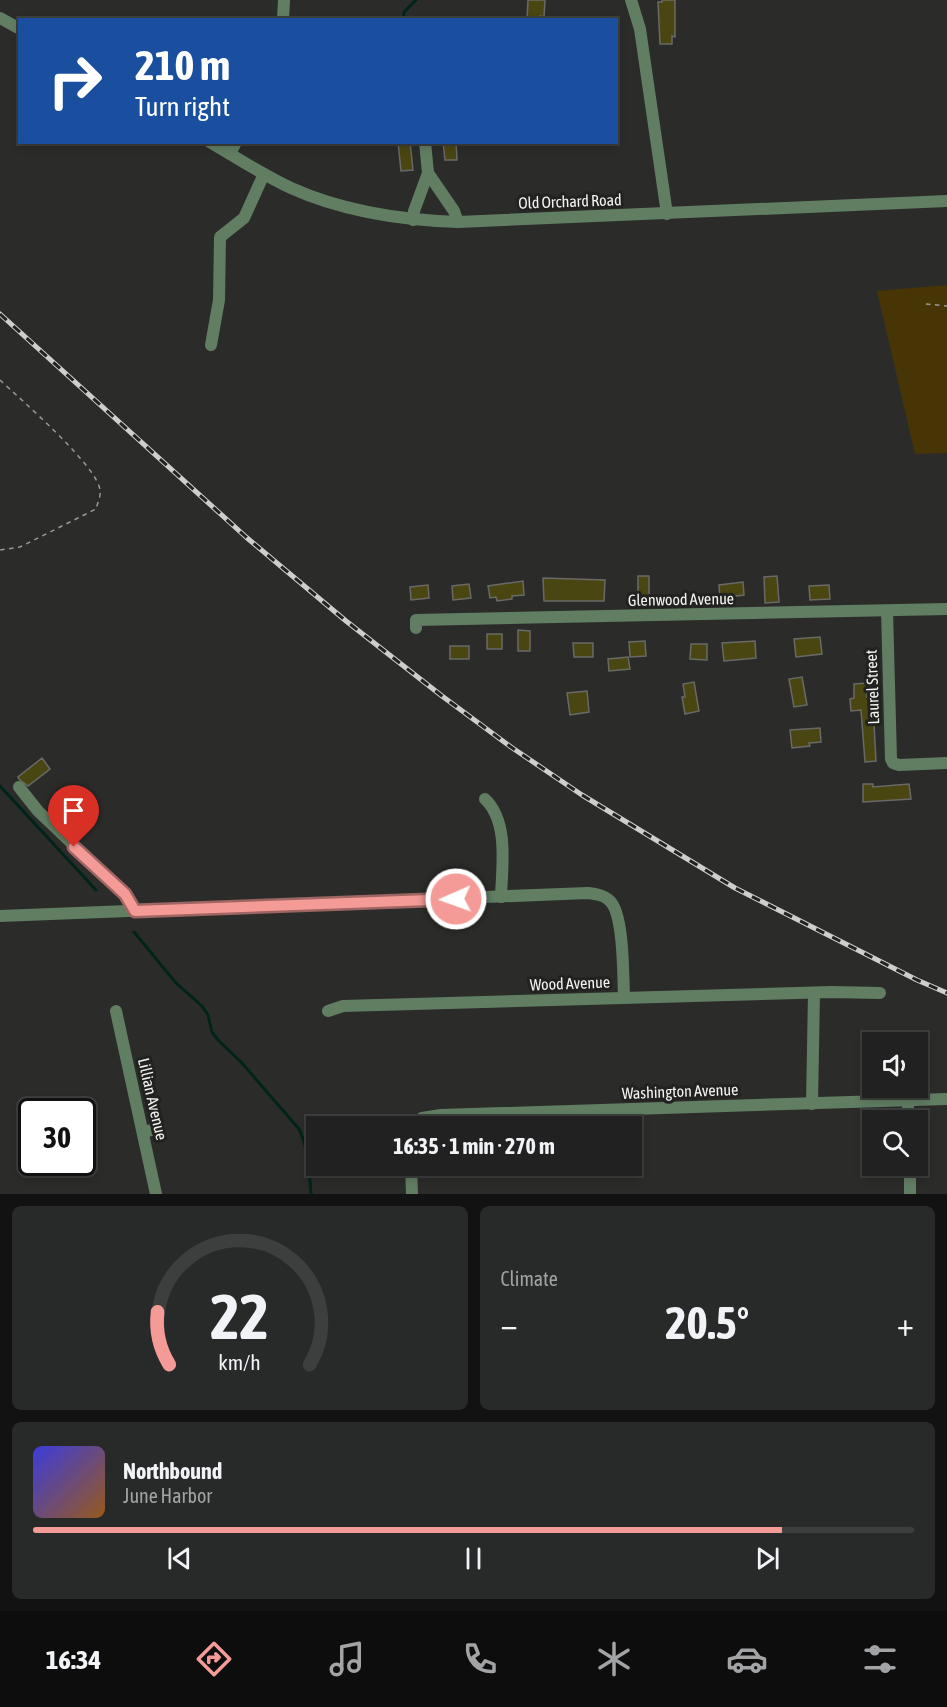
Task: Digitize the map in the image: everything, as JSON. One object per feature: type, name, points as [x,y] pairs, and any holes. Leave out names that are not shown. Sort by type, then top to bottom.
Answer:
[{"type":"street","points":[[284,0],[284,18]]},
{"type":"street","points":[[631,0],[640,29],[668,214]]},
{"type":"street","points":[[0,18],[18,28]]},
{"type":"street","name":"Old Orchard Road","points":[[213,144],[292,188],[330,202],[376,214],[413,220],[458,222],[947,201]]},
{"type":"street","points":[[230,154],[235,144]]},
{"type":"street","points":[[413,220],[428,173],[425,144]]},
{"type":"street","points":[[428,173],[454,211],[458,222]]},
{"type":"street","points":[[211,345],[219,300],[220,237],[222,233],[244,218],[264,174]]},
{"type":"street","name":"Glenwood Avenue","points":[[416,624],[947,609]]},
{"type":"street","name":"Laurel Street","points":[[886,611],[893,763],[899,765],[947,764]]},
{"type":"street","points":[[19,787],[38,811],[125,894],[135,911]]},
{"type":"street","points":[[485,798],[496,815],[500,830],[501,897]]},
{"type":"street","points":[[0,916],[588,893],[610,900],[616,912],[620,924],[624,997]]},
{"type":"street","points":[[812,1104],[814,993]]},
{"type":"street","name":"Wood Avenue","points":[[328,1011],[343,1006],[624,997],[880,993]]},
{"type":"street","name":"Lillian Avenue","points":[[116,1011],[156,1194]]},
{"type":"street","name":"Washington Avenue","points":[[435,1116],[947,1099]]},
{"type":"street","points":[[908,1101],[908,1110]]},
{"type":"street","points":[[144,1132],[159,1128]]},
{"type":"street","points":[[411,1176],[412,1194]]},
{"type":"street","points":[[910,1176],[910,1194]]},
{"type":"path","points":[[926,304],[947,306]]},
{"type":"path","points":[[0,380],[74,451],[96,478],[100,490],[96,509],[20,547],[0,550]]},
{"type":"shaded area","points":[[947,285],[947,453],[915,454],[877,291]]},
{"type":"building","points":[[528,0],[545,0],[544,17],[527,18]]},
{"type":"building","points":[[675,0],[675,37],[672,36],[672,44],[660,44],[658,2]]},
{"type":"building","points":[[398,144],[410,144],[413,170],[401,171]]},
{"type":"building","points":[[443,144],[456,144],[457,160],[445,160]]},
{"type":"building","points":[[638,576],[649,576],[649,598],[638,598]]},
{"type":"building","points":[[777,576],[779,602],[765,603],[764,577]]},
{"type":"building","points":[[543,578],[605,580],[604,601],[544,601]]},
{"type":"building","points":[[523,581],[524,595],[497,601],[496,597],[490,598],[488,586]]},
{"type":"building","points":[[743,582],[744,595],[720,598],[719,585]]},
{"type":"building","points":[[469,584],[471,598],[453,600],[452,586]]},
{"type":"building","points":[[428,585],[429,598],[411,600],[410,587]]},
{"type":"building","points":[[829,585],[830,599],[810,600],[809,586]]},
{"type":"building","points":[[518,630],[530,631],[530,651],[518,651]]},
{"type":"building","points":[[487,634],[502,634],[502,649],[487,649]]},
{"type":"building","points":[[820,637],[822,654],[796,657],[794,639]]},
{"type":"building","points":[[645,641],[646,656],[630,657],[629,642]]},
{"type":"building","points":[[755,641],[756,658],[724,661],[722,643]]},
{"type":"building","points":[[573,643],[593,643],[593,657],[574,657]]},
{"type":"building","points":[[691,644],[707,644],[707,660],[690,659]]},
{"type":"building","points":[[450,646],[469,646],[469,659],[450,659]]},
{"type":"building","points":[[628,657],[630,669],[609,671],[608,659]]},
{"type":"building","points":[[802,677],[807,705],[794,707],[789,679]]},
{"type":"building","points":[[694,682],[699,711],[685,714],[682,697],[685,697],[683,684]]},
{"type":"building","points":[[867,683],[871,724],[874,724],[876,761],[865,762],[861,710],[851,711],[850,699],[854,698],[854,684]]},
{"type":"building","points":[[587,691],[589,712],[570,715],[567,693]]},
{"type":"building","points":[[820,728],[821,742],[792,748],[790,730]]},
{"type":"building","points":[[42,758],[50,769],[28,786],[18,777]]},
{"type":"building","points":[[863,784],[873,784],[873,787],[909,784],[911,799],[863,802]]},
{"type":"waterway","points":[[403,18],[404,12],[416,0]]},
{"type":"waterway","points":[[0,786],[96,890]]},
{"type":"waterway","points":[[134,932],[176,983],[202,1006],[208,1015],[212,1032],[219,1041],[241,1062],[299,1129],[307,1153],[311,1194]]},
{"type":"railway","points":[[0,314],[246,537],[346,621],[511,747],[582,795],[735,888],[947,993]]},
{"type":"route","points":[[74,847],[125,894],[135,911],[456,899]]}]
